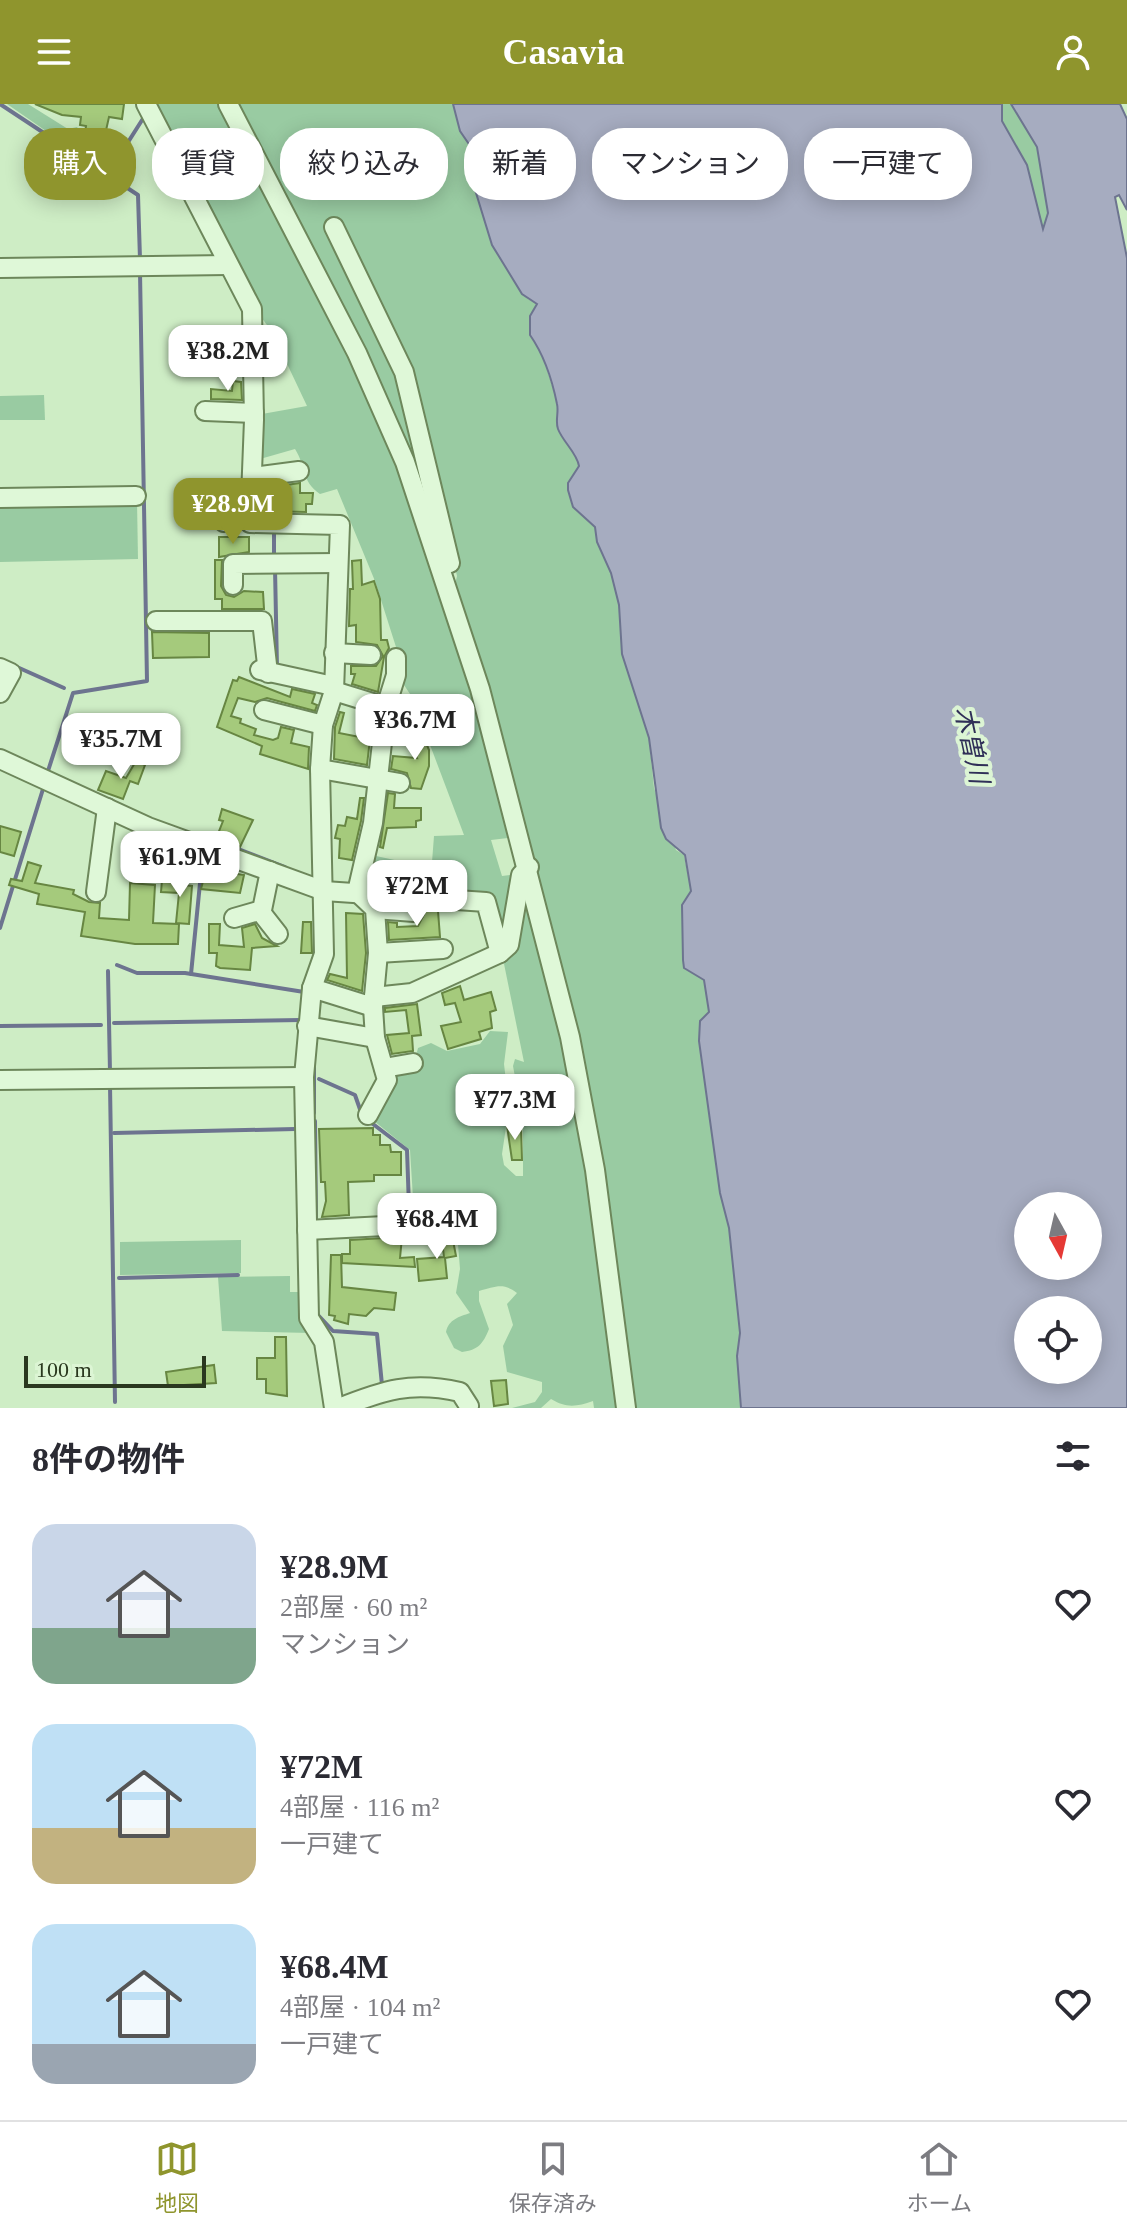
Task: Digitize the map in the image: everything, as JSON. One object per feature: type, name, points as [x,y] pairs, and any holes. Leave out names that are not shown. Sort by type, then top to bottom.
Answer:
[{"type":"street","points":[[146,104],[252,309],[254,413],[250,523],[340,525],[334,688],[323,725],[320,769],[324,954],[312,988],[304,1077],[309,1318],[324,1342],[336,1408],[386,1389],[430,1385],[460,1392],[469,1406]]},
{"type":"street","points":[[228,104],[363,367],[405,462],[480,689],[529,867],[570,1037],[595,1170],[626,1408]]},
{"type":"street","points":[[334,227],[404,372],[453,577],[445,581]]},
{"type":"street","points":[[0,268],[228,265]]},
{"type":"street","points":[[205,411],[254,413]]},
{"type":"street","points":[[252,477],[299,471]]},
{"type":"street","points":[[0,498],[136,496]]},
{"type":"street","points":[[224,522],[225,508],[251,507]]},
{"type":"street","points":[[233,585],[233,564],[338,563]]},
{"type":"street","points":[[156,621],[262,621],[264,671],[334,688],[386,707]]},
{"type":"street","points":[[334,653],[371,655]]},
{"type":"street","points":[[357,892],[378,780],[386,707],[396,675],[396,658]]},
{"type":"street","points":[[0,668],[11,673],[0,693]]},
{"type":"street","points":[[264,710],[323,725]]},
{"type":"street","points":[[0,759],[107,808],[324,891],[486,902],[500,953]]},
{"type":"street","points":[[320,769],[400,783]]},
{"type":"street","points":[[96,892],[107,808]]},
{"type":"street","points":[[312,988],[374,1002],[412,993],[500,953],[509,945],[521,875],[529,867]]},
{"type":"street","points":[[260,911],[270,871]]},
{"type":"street","points":[[357,892],[375,909],[414,912]]},
{"type":"street","points":[[368,1115],[386,1083],[375,1038],[378,953],[375,909]]},
{"type":"street","points":[[234,918],[260,911]]},
{"type":"street","points":[[260,911],[278,934]]},
{"type":"street","points":[[378,953],[443,949]]},
{"type":"street","points":[[307,1026],[375,1038]]},
{"type":"street","points":[[384,1068],[413,1063]]},
{"type":"street","points":[[0,1080],[304,1077]]},
{"type":"street","points":[[307,1230],[404,1225]]},
{"type":"green space","points":[[7,104],[28,104],[66,128],[42,128]]},
{"type":"green space","points":[[151,104],[221,104],[233,128],[163,128]]},
{"type":"green space","points":[[235,104],[453,104],[464,137],[464,200],[478,200],[492,245],[528,299],[537,304],[537,329],[557,403],[557,425],[579,466],[568,483],[568,491],[573,507],[595,527],[597,542],[611,573],[619,605],[622,654],[649,738],[654,788],[676,850],[684,855],[691,891],[682,905],[683,960],[684,968],[704,980],[709,1012],[700,1021],[699,1041],[720,1193],[729,1228],[740,1333],[737,1356],[741,1408],[631,1408],[607,1216],[454,589],[457,576],[427,444],[447,567],[264,167],[264,128],[246,128]]},
{"type":"green space","points":[[1002,104],[1011,104],[1037,147],[1048,213],[1044,229],[1027,165],[1002,120]]},
{"type":"green space","points":[[264,187],[377,411],[431,549],[515,837],[491,840],[502,876],[519,874],[507,942],[487,898],[362,890],[376,856],[427,867],[432,862],[434,836],[464,835],[412,697],[398,676],[403,652],[396,647],[375,581],[337,489],[320,494],[314,489],[295,449],[260,459],[262,414],[307,406],[272,332],[253,306],[199,200],[264,200]]},
{"type":"green space","points":[[44,395],[45,420],[0,420],[0,396]]},
{"type":"green space","points":[[137,501],[138,559],[0,562],[0,502]]},
{"type":"green space","points":[[523,876],[584,1132],[621,1408],[594,1408],[593,1401],[566,1405],[551,1399],[541,1408],[512,1408],[535,1402],[542,1392],[542,1382],[507,1372],[503,1346],[513,1325],[507,1304],[517,1293],[507,1287],[479,1291],[479,1301],[489,1329],[487,1334],[472,1350],[462,1352],[454,1348],[447,1328],[455,1319],[470,1313],[456,1293],[460,1269],[457,1232],[413,1198],[410,1150],[369,1117],[386,1069],[415,1060],[418,1048],[431,1043],[447,1051],[480,1044],[490,1031],[508,1032],[504,1064],[509,1107],[502,1154],[504,1165],[516,1176],[523,1176],[523,1121],[513,1066],[515,1059],[524,1062],[502,954]]},
{"type":"green space","points":[[241,1240],[241,1273],[120,1275],[120,1242]]},
{"type":"green space","points":[[290,1276],[290,1292],[302,1292],[311,1333],[222,1331],[218,1277]]},
{"type":"water","name":"木曽川","points":[[453,104],[1002,104],[1002,121],[1027,165],[1043,229],[1048,213],[1037,147],[1011,104],[1120,104],[1127,119],[1127,210],[1119,195],[1115,197],[1127,258],[1127,1408],[741,1408],[737,1356],[740,1333],[729,1228],[720,1193],[699,1041],[700,1021],[709,1012],[704,980],[684,968],[683,960],[682,905],[691,891],[685,855],[666,839],[661,828],[649,738],[622,654],[619,605],[611,573],[597,542],[595,527],[573,507],[568,490],[568,483],[579,466],[558,429],[550,376],[530,335],[530,316],[537,304],[522,294],[492,245],[478,200],[576,200],[576,128],[464,128],[464,137]]},
{"type":"building","points":[[35,104],[124,104],[122,119],[109,117],[107,128],[86,128],[80,125],[81,117],[62,115]]},
{"type":"building","points":[[233,381],[241,382],[242,400],[211,399],[211,389],[232,391]]},
{"type":"building","points":[[300,483],[300,493],[313,493],[312,504],[306,504],[306,512],[262,511],[263,492],[279,491],[279,486]]},
{"type":"building","points":[[219,537],[249,537],[249,552],[219,557]]},
{"type":"building","points":[[215,560],[222,560],[221,586],[226,595],[234,597],[244,591],[263,592],[264,609],[222,609],[222,599],[215,599]]},
{"type":"building","points":[[361,560],[362,585],[374,581],[380,599],[381,640],[387,640],[389,648],[384,657],[378,692],[352,684],[355,674],[351,674],[351,666],[376,666],[383,656],[377,645],[356,642],[356,625],[349,626],[352,561]]},
{"type":"building","points":[[152,632],[209,633],[209,657],[153,658]]},
{"type":"building","points":[[239,677],[290,697],[292,689],[315,694],[312,703],[317,705],[315,711],[267,698],[255,702],[238,698],[231,716],[256,729],[254,735],[273,740],[278,738],[281,727],[294,730],[291,743],[309,747],[308,769],[260,754],[262,746],[217,727],[233,680],[237,681]]},
{"type":"building","points":[[340,712],[344,713],[339,733],[370,739],[367,765],[334,759],[335,727]]},
{"type":"building","points":[[422,733],[429,750],[429,766],[421,789],[411,788],[407,773],[391,769],[393,756],[417,758],[409,737]]},
{"type":"building","points":[[136,761],[145,765],[138,784],[130,781],[123,799],[98,790],[106,771],[126,778]]},
{"type":"building","points":[[388,793],[395,794],[394,808],[421,808],[421,820],[416,821],[416,827],[387,828],[383,848],[380,847]]},
{"type":"building","points":[[360,798],[364,798],[352,860],[339,858],[340,839],[335,838],[338,825],[345,826],[347,817],[357,819]]},
{"type":"building","points":[[222,809],[253,820],[240,847],[216,839],[223,821],[219,820]]},
{"type":"building","points":[[0,826],[21,832],[14,856],[0,852]]},
{"type":"building","points":[[28,862],[41,866],[35,883],[74,890],[73,894],[89,902],[100,903],[99,918],[129,920],[130,883],[155,885],[153,923],[179,924],[178,944],[135,944],[81,936],[85,912],[37,904],[39,894],[9,885],[11,879],[22,881]]},
{"type":"building","points":[[206,869],[244,875],[240,893],[201,889]]},
{"type":"building","points":[[162,880],[184,881],[183,885],[192,886],[189,924],[176,923],[179,893],[161,892]]},
{"type":"building","points":[[426,910],[438,911],[440,937],[389,940],[388,922],[397,923],[397,927],[418,926]]},
{"type":"building","points":[[346,913],[363,914],[366,953],[362,991],[327,980],[330,974],[347,978]]},
{"type":"building","points":[[303,922],[311,922],[312,953],[301,953]]},
{"type":"building","points":[[209,924],[220,924],[219,945],[244,947],[242,928],[255,924],[262,938],[277,946],[252,948],[250,970],[220,968],[216,966],[217,953],[209,953]]},
{"type":"building","points":[[460,986],[464,1000],[491,992],[496,1010],[490,1012],[492,1028],[479,1032],[481,1039],[448,1049],[441,1026],[461,1022],[455,1003],[445,1005],[442,993]]},
{"type":"building","points":[[417,1004],[421,1035],[412,1036],[413,1051],[392,1054],[387,1035],[409,1033],[406,1010],[385,1012],[385,1008]]},
{"type":"building","points":[[521,1125],[522,1160],[512,1160],[507,1126]]},
{"type":"building","points":[[373,1128],[373,1135],[380,1135],[380,1145],[390,1145],[391,1152],[401,1152],[401,1175],[374,1175],[374,1181],[348,1182],[349,1215],[322,1217],[326,1201],[325,1182],[321,1182],[319,1129]]},
{"type":"building","points":[[451,1230],[456,1256],[445,1258],[447,1278],[419,1281],[417,1259],[444,1257],[441,1231]]},
{"type":"building","points":[[402,1237],[400,1258],[414,1257],[415,1267],[342,1263],[342,1254],[350,1254],[350,1240]]},
{"type":"building","points":[[331,1255],[341,1255],[342,1287],[396,1293],[394,1310],[374,1308],[366,1316],[349,1314],[348,1324],[334,1320],[335,1316],[329,1315]]},
{"type":"building","points":[[275,1337],[286,1337],[287,1396],[266,1393],[266,1379],[257,1379],[257,1358],[275,1358]]},
{"type":"building","points":[[214,1365],[216,1383],[168,1386],[166,1372]]},
{"type":"building","points":[[506,1380],[508,1404],[494,1406],[491,1381]]},
{"type":"waterway","points":[[0,104],[138,195],[140,259]]},
{"type":"waterway","points":[[136,130],[144,117]]},
{"type":"waterway","points":[[48,771],[73,693],[147,681],[140,272]]},
{"type":"waterway","points":[[274,529],[274,557]]},
{"type":"waterway","points":[[275,568],[277,668]]},
{"type":"waterway","points":[[17,667],[64,688]]},
{"type":"waterway","points":[[0,928],[43,789]]},
{"type":"waterway","points":[[212,839],[285,867]]},
{"type":"waterway","points":[[191,974],[203,853]]},
{"type":"waterway","points":[[117,965],[137,973],[185,973],[304,992]]},
{"type":"waterway","points":[[108,971],[110,1072]]},
{"type":"waterway","points":[[114,1023],[301,1020]]},
{"type":"waterway","points":[[0,1026],[101,1025]]},
{"type":"waterway","points":[[314,1068],[314,1113]]},
{"type":"waterway","points":[[319,1079],[355,1095],[362,1115]]},
{"type":"waterway","points":[[110,1085],[115,1402]]},
{"type":"waterway","points":[[315,1121],[316,1222]]},
{"type":"waterway","points":[[369,1121],[407,1150],[409,1207]]},
{"type":"waterway","points":[[114,1133],[295,1129]]},
{"type":"waterway","points":[[119,1278],[238,1275]]},
{"type":"waterway","points":[[318,1315],[333,1331],[377,1334],[382,1385]]}]
